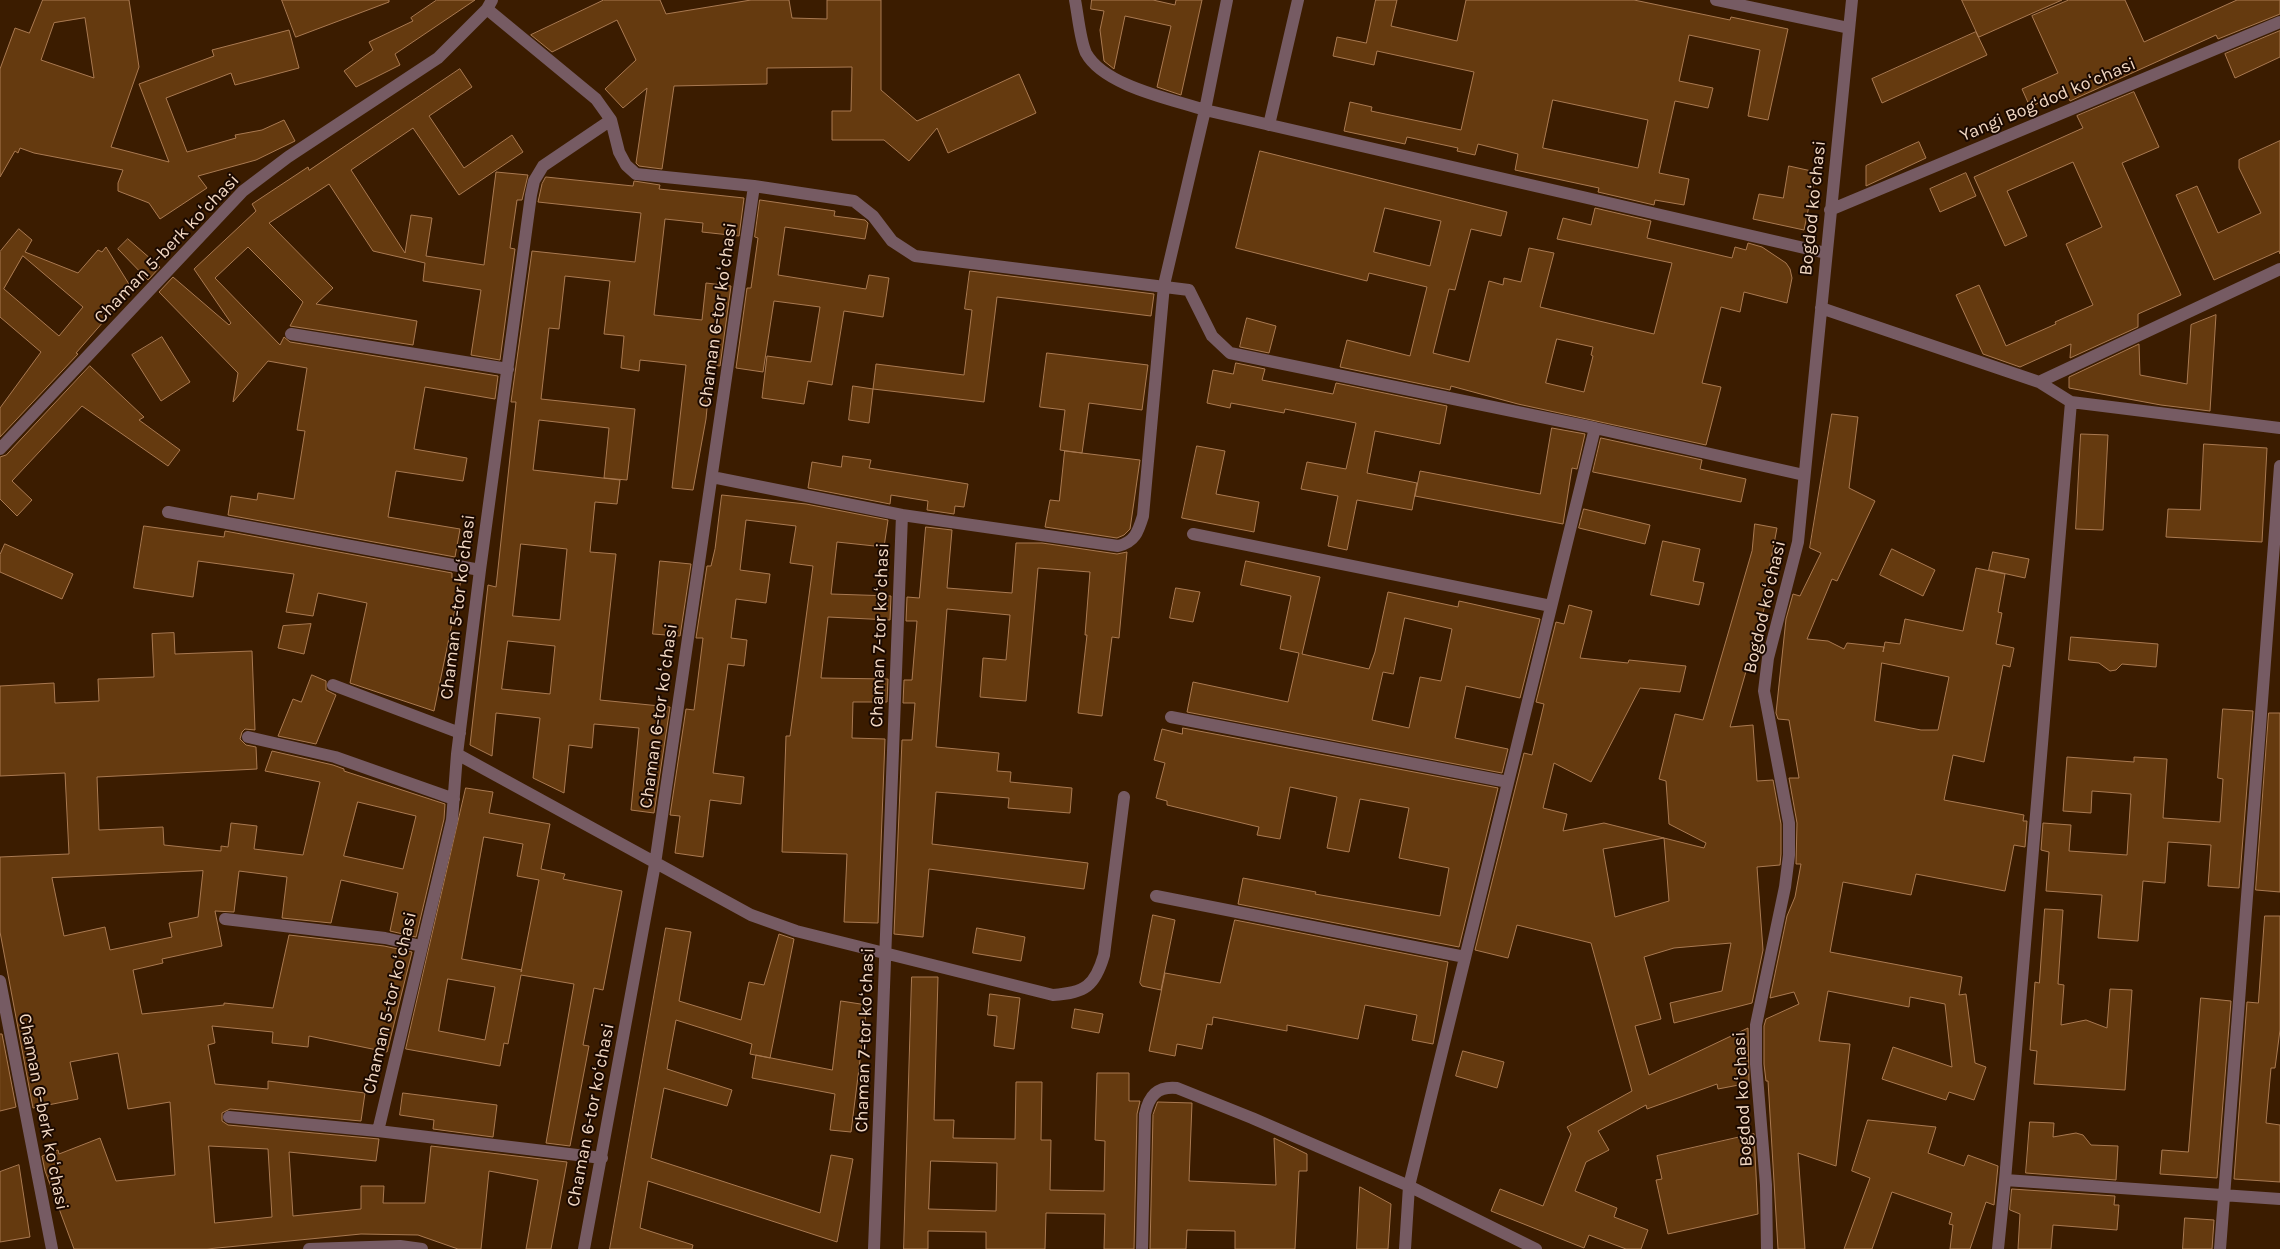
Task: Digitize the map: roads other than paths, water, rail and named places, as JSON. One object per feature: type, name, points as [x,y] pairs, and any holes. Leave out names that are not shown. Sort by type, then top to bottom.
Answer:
[{"type":"street","points":[[1075,0],[1086,52],[1097,66],[1110,77],[1127,84],[1205,110],[1826,253]]},
{"type":"street","points":[[712,478],[902,515],[1118,546],[1128,544],[1138,534],[1143,516],[1164,285],[1205,110],[1227,0]]},
{"type":"street","points":[[1269,125],[1298,0]]},
{"type":"street","points":[[1716,0],[1849,28]]},
{"type":"street","name":"Bogdod koʻchasi","points":[[1767,1249],[1766,1185],[1756,1064],[1756,1025],[1785,887],[1789,855],[1789,823],[1764,691],[1768,658],[1798,542],[1852,0]]},
{"type":"street","points":[[490,5],[596,99],[611,120],[619,152],[626,166],[636,174],[754,186],[854,201],[873,216],[892,241],[915,256],[1164,285],[1189,290],[1212,336],[1230,352],[1595,428],[1804,475]]},
{"type":"street","name":"Chaman 5-berk koʻchasi","points":[[0,449],[91,355],[200,234],[243,191],[288,157],[438,58],[490,5]]},
{"type":"street","name":"Yangi Bogʻdod koʻchasi","points":[[1830,210],[2280,22]]},
{"type":"street","name":"Chaman 5-tor koʻchasi","points":[[378,1131],[452,820],[457,754],[480,570],[534,181],[543,166],[611,120]]},
{"type":"street","name":"Chaman 6-tor koʻchasi","points":[[584,1249],[655,864],[754,186]]},
{"type":"street","points":[[2039,382],[2280,269]]},
{"type":"street","points":[[1821,308],[2039,382],[2072,402],[2280,428]]},
{"type":"street","points":[[291,334],[508,369]]},
{"type":"street","points":[[1998,1249],[2072,402]]},
{"type":"street","points":[[1405,1249],[1409,1186],[1595,428]]},
{"type":"street","points":[[2220,1249],[2280,466]]},
{"type":"street","points":[[168,512],[480,570]]},
{"type":"street","name":"Chaman 7-tor koʻchasi","points":[[874,1249],[902,515]]},
{"type":"street","points":[[1193,534],[1551,606]]},
{"type":"street","points":[[333,685],[460,733]]},
{"type":"street","points":[[1171,717],[1508,782]]},
{"type":"street","points":[[248,737],[297,746],[335,757],[454,799]]},
{"type":"street","points":[[457,754],[751,915],[796,931],[1053,994],[1074,993],[1088,986],[1098,975],[1104,955],[1124,798]]},
{"type":"street","points":[[1156,896],[1465,957]]},
{"type":"street","points":[[225,919],[385,938],[422,946]]},
{"type":"street","name":"Chaman 6-berk koʻchasi","points":[[0,981],[52,1249]]},
{"type":"street","points":[[1142,1249],[1145,1114],[1152,1095],[1159,1089],[1167,1087],[1177,1088],[1252,1118],[1409,1186],[1536,1249]]},
{"type":"street","points":[[229,1117],[378,1131],[602,1158]]},
{"type":"street","points":[[2005,1180],[2280,1198]]},
{"type":"street","points":[[309,1249],[400,1246],[422,1249]]}]
